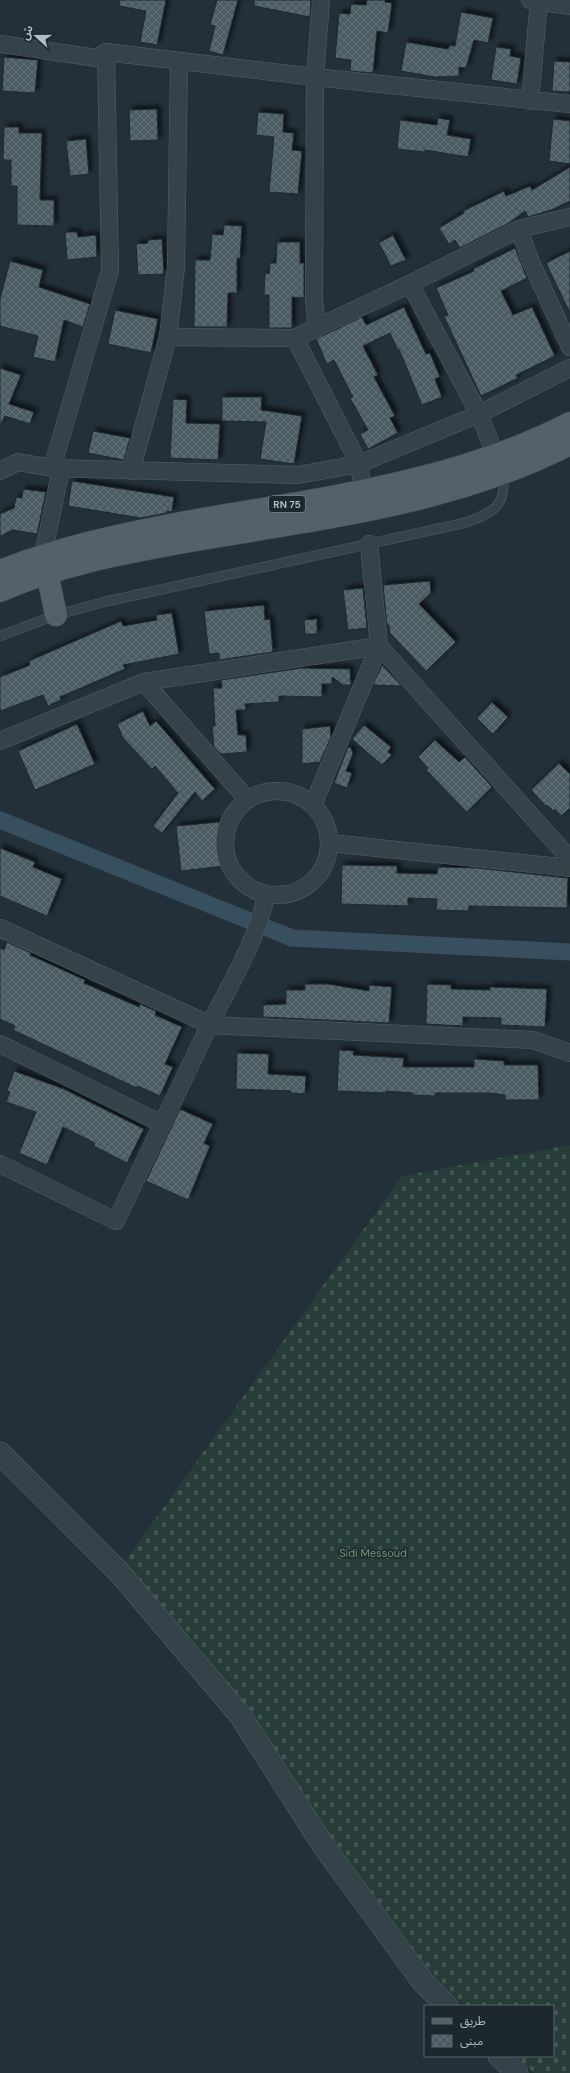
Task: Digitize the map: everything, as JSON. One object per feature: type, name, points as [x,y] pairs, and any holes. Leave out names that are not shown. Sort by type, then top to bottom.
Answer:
[{"type":"main road","name":"RN 75","points":[[0,572],[114,554],[367,510],[447,491],[500,465],[570,423]]},
{"type":"main road","name":"RN 75","points":[[0,591],[45,564],[110,537],[363,490],[441,472],[500,465],[570,444]]},
{"type":"main road","points":[[45,564],[56,615]]},
{"type":"street","points":[[317,329],[314,299],[315,77],[321,0]]},
{"type":"street","points":[[530,101],[534,1],[570,6]]},
{"type":"street","points":[[0,44],[97,58],[106,52],[315,77],[530,101],[570,104]]},
{"type":"street","points":[[45,564],[57,468],[110,270],[106,52]]},
{"type":"street","points":[[131,471],[168,337],[176,267],[179,61]]},
{"type":"street","points":[[168,337],[294,338],[317,329],[410,284],[519,229],[570,217]]},
{"type":"street","points":[[519,229],[530,260],[570,347]]},
{"type":"street","points":[[410,284],[479,414],[500,465]]},
{"type":"street","points":[[294,338],[359,464],[363,490]]},
{"type":"street","points":[[0,471],[18,462],[57,468],[298,475],[359,464],[479,414],[570,368]]},
{"type":"street","points":[[312,805],[379,646],[369,544]]},
{"type":"street","points":[[0,741],[144,682],[379,646]]},
{"type":"street","points":[[379,646],[570,859]]},
{"type":"street","points":[[144,682],[248,800]]},
{"type":"street","points":[[272,791],[289,792],[305,799],[312,805],[318,810],[327,826],[330,843],[324,864],[319,874],[308,886],[292,894],[266,896],[244,884],[233,871],[226,855],[225,837],[230,820],[240,806],[255,796],[272,791]]},
{"type":"street","points":[[330,843],[570,868]]},
{"type":"street","points":[[0,1164],[116,1221],[210,1025],[250,947],[262,916],[266,896]]},
{"type":"street","points":[[0,928],[210,1025],[532,1040],[570,1053]]},
{"type":"street","points":[[0,1044],[162,1124]]},
{"type":"street","points":[[0,1453],[118,1572],[240,1715],[325,1848],[423,1982],[446,2005]]},
{"type":"street","points":[[500,2057],[517,2073]]},
{"type":"lane","points":[[0,636],[56,615],[104,602],[460,524],[482,516],[497,507],[505,488],[500,465]]},
{"type":"green space","name":"Sidi Messoud","points":[[570,1145],[570,2073],[534,2073],[517,2057],[554,2057],[554,2005],[464,2005],[427,1969],[321,1823],[118,1571],[402,1176]]},
{"type":"building","points":[[120,0],[166,0],[157,45],[140,42],[146,11],[119,6]]},
{"type":"building","points":[[217,0],[238,0],[223,55],[209,51],[215,26],[210,25]]},
{"type":"building","points":[[254,0],[311,0],[310,17],[254,6]]},
{"type":"building","points":[[367,0],[385,0],[385,2],[392,3],[388,33],[377,31],[373,73],[350,71],[351,60],[335,58],[339,13],[350,14],[351,4],[366,5]]},
{"type":"building","points":[[461,12],[493,18],[488,43],[474,40],[466,68],[459,67],[459,76],[435,77],[401,71],[406,42],[448,49],[450,45],[455,46]]},
{"type":"building","points":[[496,47],[511,49],[510,56],[521,58],[517,84],[491,80]]},
{"type":"building","points":[[4,57],[38,60],[35,93],[2,91]]},
{"type":"building","points":[[554,61],[570,62],[570,92],[552,91]]},
{"type":"building","points":[[157,109],[158,140],[130,141],[129,110]]},
{"type":"building","points":[[258,112],[284,114],[283,132],[294,133],[292,150],[302,151],[298,194],[269,192],[274,137],[256,135]]},
{"type":"building","points":[[438,118],[450,120],[447,135],[471,139],[468,157],[425,150],[425,152],[397,149],[400,120],[437,125]]},
{"type":"building","points":[[553,119],[570,121],[570,164],[549,161]]},
{"type":"building","points":[[4,127],[19,127],[19,133],[42,133],[40,200],[54,200],[54,226],[17,225],[17,186],[11,186],[11,160],[3,160]]},
{"type":"building","points":[[86,139],[89,174],[70,176],[66,141]]},
{"type":"building","points":[[570,167],[570,201],[551,210],[528,217],[525,211],[509,223],[460,248],[455,240],[449,244],[439,228],[464,213],[463,211],[504,191],[506,196],[530,186],[532,190]]},
{"type":"building","points":[[224,225],[242,226],[240,259],[237,258],[237,293],[228,293],[227,327],[194,327],[195,260],[210,260],[212,234],[223,235]]},
{"type":"building","points":[[65,232],[77,232],[78,237],[96,235],[97,257],[67,260]]},
{"type":"building","points":[[393,235],[406,260],[391,266],[379,243]]},
{"type":"building","points":[[162,239],[164,274],[138,275],[136,244],[148,243],[148,240]]},
{"type":"building","points":[[277,242],[300,242],[300,263],[304,263],[304,298],[292,297],[292,328],[269,328],[269,295],[264,295],[265,273],[269,274],[270,263],[276,263]]},
{"type":"building","points":[[515,248],[527,278],[501,291],[513,315],[532,307],[555,356],[516,375],[518,378],[481,396],[444,316],[448,315],[436,288],[474,271],[473,269]]},
{"type":"building","points":[[570,251],[570,313],[546,263]]},
{"type":"building","points":[[10,261],[43,270],[39,287],[90,304],[83,327],[64,320],[55,362],[33,357],[38,336],[0,326],[0,299]]},
{"type":"building","points":[[404,307],[426,354],[430,353],[440,377],[435,379],[442,397],[422,405],[399,349],[398,350],[390,333],[363,346],[378,375],[374,377],[395,416],[390,418],[398,433],[368,449],[360,434],[368,430],[350,398],[353,397],[334,360],[327,364],[316,339],[362,317],[366,325]]},
{"type":"building","points":[[115,310],[158,319],[151,353],[108,344]]},
{"type":"building","points":[[0,368],[21,375],[9,404],[34,412],[30,424],[5,416],[0,426]]},
{"type":"building","points":[[222,397],[262,397],[261,410],[302,416],[294,464],[260,459],[266,422],[222,421]]},
{"type":"building","points":[[173,399],[187,400],[186,423],[220,424],[218,460],[170,458]]},
{"type":"building","points":[[93,431],[130,438],[124,460],[88,453]]},
{"type":"building","points":[[72,481],[174,497],[172,512],[167,511],[167,513],[141,518],[68,506]]},
{"type":"building","points":[[23,489],[46,492],[37,534],[13,530],[0,536],[0,514],[14,508],[16,497],[22,498]]},
{"type":"building","points":[[430,581],[431,593],[419,604],[456,642],[426,671],[390,633],[389,625],[387,626],[383,585]]},
{"type":"building","points":[[363,588],[367,628],[348,630],[343,590]]},
{"type":"building","points":[[264,605],[265,620],[270,619],[273,652],[219,660],[219,653],[209,654],[204,611]]},
{"type":"building","points":[[172,613],[179,654],[123,665],[125,669],[60,697],[61,700],[48,706],[43,695],[0,711],[0,677],[30,665],[29,661],[121,621],[123,626],[157,620],[156,615]]},
{"type":"building","points":[[317,619],[317,634],[305,634],[304,620]]},
{"type":"building","points":[[382,665],[384,667],[402,686],[373,685]]},
{"type":"building","points":[[301,668],[350,669],[351,685],[343,685],[332,677],[332,684],[322,684],[322,697],[279,696],[279,702],[245,704],[246,710],[236,710],[238,735],[246,735],[247,752],[221,754],[214,747],[212,726],[215,726],[213,688],[222,688],[221,680]]},
{"type":"building","points":[[492,702],[508,717],[493,734],[477,718]]},
{"type":"building","points":[[143,711],[150,726],[156,721],[215,789],[202,801],[195,792],[162,833],[153,826],[178,793],[155,766],[152,769],[123,738],[117,724]]},
{"type":"building","points":[[77,724],[95,764],[35,790],[18,751]]},
{"type":"building","points":[[364,725],[391,747],[388,752],[392,755],[382,765],[352,739]]},
{"type":"building","points":[[330,726],[331,737],[320,762],[302,764],[302,729]]},
{"type":"building","points":[[435,740],[459,762],[465,757],[492,787],[467,812],[426,770],[428,768],[418,757]]},
{"type":"building","points":[[348,747],[351,748],[353,754],[346,771],[352,773],[347,788],[334,783]]},
{"type":"building","points":[[559,763],[570,774],[570,808],[561,816],[555,809],[554,811],[547,805],[546,806],[531,790]]},
{"type":"building","points":[[219,822],[224,866],[181,871],[176,826]]},
{"type":"building","points":[[0,848],[35,862],[33,867],[62,879],[47,916],[0,896]]},
{"type":"building","points":[[342,865],[397,866],[397,873],[437,874],[438,867],[477,868],[568,878],[567,908],[469,906],[468,911],[436,910],[437,899],[408,898],[408,906],[341,904]]},
{"type":"building","points":[[7,942],[31,953],[30,955],[85,980],[84,983],[139,1007],[140,1004],[156,1011],[155,1015],[182,1027],[165,1064],[173,1067],[160,1096],[138,1086],[137,1088],[13,1030],[15,1026],[0,1019],[0,948],[4,950]]},
{"type":"building","points":[[305,984],[328,984],[369,991],[369,985],[392,987],[389,1023],[263,1017],[263,1005],[286,1004],[286,990],[305,990]]},
{"type":"building","points":[[427,984],[451,985],[451,989],[490,990],[490,987],[547,989],[545,1027],[501,1025],[501,1018],[463,1017],[463,1026],[426,1024]]},
{"type":"building","points":[[339,1050],[354,1051],[353,1055],[404,1058],[403,1067],[474,1067],[474,1059],[504,1061],[504,1065],[538,1065],[539,1100],[505,1100],[505,1095],[490,1093],[435,1093],[435,1096],[413,1095],[413,1093],[386,1091],[386,1093],[337,1091]]},
{"type":"building","points":[[237,1053],[269,1054],[268,1074],[306,1076],[305,1094],[291,1093],[291,1091],[236,1089]]},
{"type":"building","points":[[14,1071],[64,1089],[144,1129],[127,1163],[94,1146],[95,1143],[63,1127],[47,1165],[19,1153],[36,1112],[6,1102],[10,1092],[7,1091]]},
{"type":"building","points":[[180,1109],[213,1124],[204,1143],[210,1146],[188,1200],[146,1181]]},
{"type":"waterway","points":[[0,820],[292,938],[570,952]]}]
